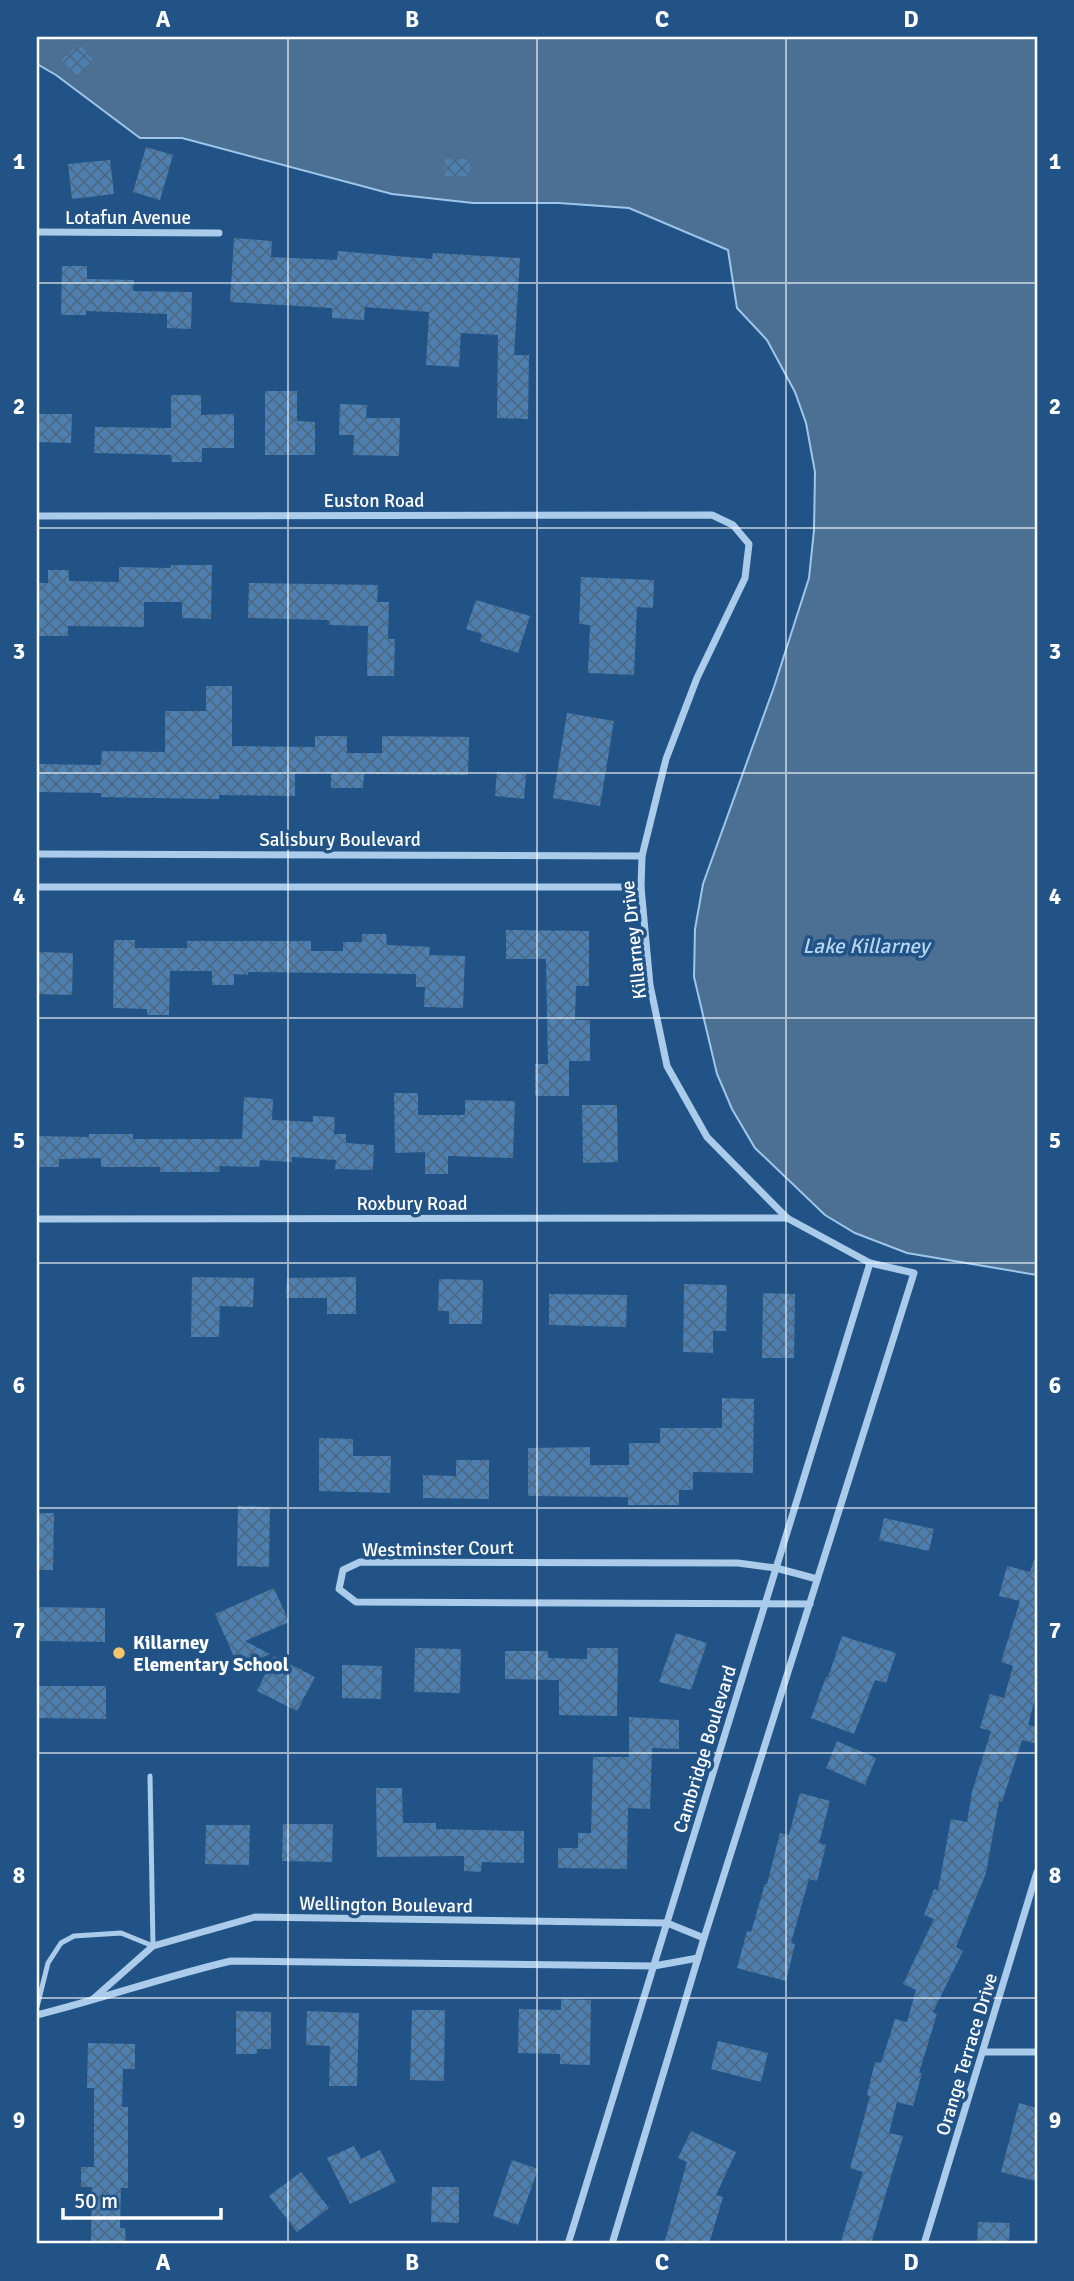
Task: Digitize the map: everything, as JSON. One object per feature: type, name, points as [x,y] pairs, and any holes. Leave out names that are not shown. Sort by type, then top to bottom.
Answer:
[{"type":"street","name":"Lotafun Avenue","points":[[37,232],[219,233]]},
{"type":"street","name":"Euston Road","points":[[37,516],[712,515]]},
{"type":"street","name":"Killarney Drive","points":[[712,515],[733,525],[749,544],[746,578],[697,678],[666,759],[642,856],[641,887],[650,985],[667,1066],[707,1137],[787,1218],[870,1263],[914,1273],[817,1579]]},
{"type":"street","name":"Salisbury Boulevard","points":[[37,854],[642,856]]},
{"type":"street","points":[[37,887],[641,887]]},
{"type":"street","name":"Roxbury Road","points":[[37,1219],[787,1218]]},
{"type":"street","name":"Cambridge Boulevard","points":[[568,2244],[870,1263]]},
{"type":"street","name":"Westminster Court","points":[[810,1604],[356,1602],[339,1588],[343,1570],[360,1562],[738,1563],[776,1568],[817,1579]]},
{"type":"street","points":[[611,2244],[817,1579]]},
{"type":"street","name":"Orange Terrace Drive","points":[[924,2244],[1037,1872]]},
{"type":"street","name":"Wellington Boulevard","points":[[90,2002],[153,1946],[255,1917],[667,1923],[704,1938]]},
{"type":"street","name":"Wellington Boulevard","points":[[37,2015],[231,1961],[654,1966],[698,1958]]},
{"type":"street","points":[[984,2052],[1037,2052]]},
{"type":"lane","points":[[37,2007],[38,1994],[53,1952],[61,1943],[74,1936],[121,1933],[153,1946],[150,1776]]},
{"type":"water","name":"Lake Killarney","points":[[37,37],[1037,37],[1037,1275],[907,1253],[855,1233],[825,1215],[755,1148],[732,1109],[717,1074],[694,977],[695,929],[703,884],[774,687],[809,578],[814,530],[815,472],[806,423],[795,392],[767,340],[737,308],[728,250],[629,208],[559,203],[473,203],[392,194],[182,138],[140,138],[56,75],[37,64]]},
{"type":"building","points":[[79,44],[95,62],[77,78],[61,60]]},
{"type":"building","points":[[146,147],[173,155],[160,200],[133,192]]},
{"type":"building","points":[[445,159],[470,159],[469,176],[445,176]]},
{"type":"building","points":[[110,160],[114,194],[72,199],[68,164]]},
{"type":"building","points":[[234,238],[272,241],[271,257],[337,260],[338,251],[432,259],[433,253],[520,258],[514,355],[529,355],[528,419],[497,418],[498,335],[461,333],[459,367],[426,365],[429,312],[365,307],[364,320],[332,318],[332,308],[230,302]]},
{"type":"building","points":[[62,266],[87,266],[87,279],[134,280],[133,291],[192,292],[191,329],[167,328],[167,314],[86,311],[86,315],[61,315]]},
{"type":"building","points":[[265,391],[297,391],[297,421],[315,422],[315,455],[265,455]]},
{"type":"building","points":[[171,395],[201,395],[201,415],[234,414],[234,448],[202,448],[202,462],[172,462],[171,455],[94,453],[95,427],[171,428]]},
{"type":"building","points":[[340,404],[367,405],[366,418],[400,418],[399,456],[353,455],[354,435],[339,435]]},
{"type":"building","points":[[37,414],[72,414],[71,443],[37,442]]},
{"type":"building","points":[[171,565],[212,565],[211,619],[182,618],[182,602],[144,602],[144,627],[68,626],[68,636],[37,636],[37,583],[48,583],[48,570],[69,570],[69,581],[119,582],[119,567],[171,568]]},
{"type":"building","points":[[581,577],[654,580],[653,608],[637,607],[634,675],[588,673],[590,625],[579,624]]},
{"type":"building","points":[[249,583],[378,585],[377,602],[389,602],[388,639],[395,639],[394,676],[367,676],[368,626],[329,625],[329,620],[248,618]]},
{"type":"building","points":[[476,600],[530,616],[518,653],[480,641],[482,634],[466,629]]},
{"type":"building","points":[[206,686],[232,686],[232,746],[315,747],[315,736],[347,736],[347,753],[382,753],[382,736],[469,737],[468,775],[364,774],[363,788],[331,788],[331,773],[295,773],[295,796],[219,795],[219,799],[101,797],[101,793],[37,792],[37,764],[101,765],[102,751],[165,752],[165,711],[206,711]]},
{"type":"building","points":[[567,713],[614,721],[600,806],[553,798]]},
{"type":"building","points":[[497,772],[526,774],[524,799],[495,796]]},
{"type":"building","points":[[506,930],[589,931],[589,986],[576,986],[575,1020],[590,1020],[590,1061],[569,1061],[569,1096],[535,1096],[535,1064],[548,1064],[546,959],[506,959]]},
{"type":"building","points":[[362,934],[386,934],[387,945],[430,947],[429,955],[465,956],[463,1008],[424,1007],[425,987],[416,987],[416,974],[248,972],[248,975],[234,974],[234,985],[212,985],[212,971],[170,971],[169,1015],[147,1015],[147,1009],[113,1008],[114,940],[135,940],[135,948],[187,948],[187,941],[311,941],[311,951],[343,951],[343,942],[362,942]]},
{"type":"building","points":[[37,952],[73,953],[72,995],[37,994]]},
{"type":"building","points":[[394,1093],[418,1093],[418,1115],[465,1115],[465,1100],[515,1101],[513,1158],[448,1156],[448,1174],[425,1174],[425,1152],[395,1153]]},
{"type":"building","points":[[244,1097],[273,1099],[272,1120],[313,1122],[313,1116],[335,1117],[334,1134],[346,1134],[346,1143],[374,1145],[373,1170],[335,1169],[336,1160],[292,1157],[292,1162],[260,1160],[259,1167],[219,1166],[220,1172],[160,1172],[160,1167],[101,1167],[101,1158],[59,1159],[59,1167],[37,1167],[37,1136],[133,1134],[133,1139],[242,1139]]},
{"type":"building","points":[[582,1105],[617,1105],[618,1162],[583,1163]]},
{"type":"building","points":[[192,1277],[254,1278],[253,1307],[220,1306],[219,1337],[191,1337]]},
{"type":"building","points":[[356,1277],[356,1314],[327,1314],[327,1298],[286,1298],[287,1278]]},
{"type":"building","points":[[439,1279],[483,1280],[482,1324],[449,1324],[449,1311],[438,1311]]},
{"type":"building","points":[[684,1284],[727,1285],[726,1331],[713,1331],[713,1353],[683,1352]]},
{"type":"building","points":[[763,1293],[795,1294],[794,1358],[762,1358]]},
{"type":"building","points":[[549,1294],[627,1295],[626,1327],[549,1325]]},
{"type":"building","points":[[722,1398],[754,1399],[753,1473],[693,1472],[693,1490],[679,1490],[679,1505],[628,1505],[628,1497],[528,1496],[528,1448],[590,1447],[590,1465],[629,1465],[629,1443],[660,1443],[660,1428],[722,1428]]},
{"type":"building","points":[[319,1438],[353,1439],[353,1456],[391,1456],[390,1493],[319,1491]]},
{"type":"building","points":[[456,1460],[489,1460],[489,1499],[423,1498],[423,1475],[456,1476]]},
{"type":"building","points":[[238,1506],[270,1507],[269,1567],[237,1566]]},
{"type":"building","points":[[37,1513],[54,1513],[53,1570],[37,1570]]},
{"type":"building","points":[[884,1518],[934,1529],[929,1551],[879,1540]]},
{"type":"building","points":[[1034,1560],[1037,1560],[1037,1692],[1028,1725],[1037,1727],[1037,1744],[1022,1740],[1002,1802],[999,1801],[986,1873],[956,1947],[963,1951],[933,2012],[937,2014],[919,2073],[922,2073],[913,2106],[897,2102],[889,2133],[903,2136],[871,2244],[851,2244],[841,2241],[863,2172],[850,2168],[870,2096],[867,2095],[875,2062],[881,2063],[895,2019],[907,2022],[916,1990],[903,1984],[934,1919],[924,1915],[934,1889],[938,1890],[951,1819],[967,1822],[972,1792],[991,1731],[980,1728],[990,1694],[1004,1698],[1013,1666],[1001,1662],[1020,1601],[999,1596],[1007,1566],[1030,1572]]},
{"type":"building","points":[[274,1588],[289,1622],[245,1641],[270,1654],[239,1668],[215,1614]]},
{"type":"building","points":[[37,1607],[105,1608],[105,1642],[37,1641]]},
{"type":"building","points":[[676,1633],[707,1643],[691,1690],[659,1682]]},
{"type":"building","points":[[842,1636],[896,1653],[886,1683],[875,1680],[854,1734],[811,1718]]},
{"type":"building","points":[[415,1648],[461,1649],[460,1693],[414,1692]]},
{"type":"building","points":[[587,1648],[618,1648],[617,1716],[559,1715],[559,1680],[505,1679],[505,1651],[548,1651],[548,1658],[587,1659]]},
{"type":"building","points":[[274,1656],[315,1677],[297,1711],[257,1691]]},
{"type":"building","points":[[342,1665],[382,1666],[381,1699],[342,1698]]},
{"type":"building","points":[[37,1686],[106,1686],[106,1719],[37,1718]]},
{"type":"building","points":[[629,1717],[679,1720],[679,1749],[652,1748],[650,1809],[628,1808],[627,1869],[558,1868],[558,1848],[578,1848],[578,1833],[591,1833],[593,1757],[629,1757]]},
{"type":"building","points":[[837,1741],[876,1758],[865,1785],[826,1768]]},
{"type":"building","points":[[376,1788],[402,1788],[403,1823],[436,1823],[436,1829],[524,1831],[524,1863],[482,1862],[481,1872],[464,1871],[464,1856],[377,1857]]},
{"type":"building","points":[[800,1793],[830,1801],[819,1843],[826,1845],[817,1881],[809,1879],[791,1943],[795,1944],[786,1981],[737,1968],[747,1931],[751,1932],[767,1884],[780,1833],[789,1835]]},
{"type":"building","points":[[283,1824],[333,1824],[332,1862],[282,1861]]},
{"type":"building","points":[[206,1825],[250,1825],[249,1865],[205,1864]]},
{"type":"building","points":[[561,1999],[591,2000],[590,2065],[560,2064],[560,2054],[518,2053],[519,2009],[561,2010]]},
{"type":"building","points":[[412,2010],[445,2010],[444,2081],[410,2080]]},
{"type":"building","points":[[236,2011],[271,2012],[271,2049],[257,2049],[257,2054],[236,2054]]},
{"type":"building","points":[[307,2011],[359,2013],[357,2086],[329,2086],[330,2046],[306,2045]]},
{"type":"building","points":[[718,2041],[768,2053],[761,2082],[711,2069]]},
{"type":"building","points":[[88,2043],[135,2044],[135,2069],[123,2069],[122,2107],[128,2107],[128,2188],[121,2188],[120,2228],[125,2228],[126,2244],[91,2244],[92,2187],[81,2187],[81,2167],[94,2167],[94,2088],[87,2088]]},
{"type":"building","points":[[1019,2103],[1037,2108],[1035,2181],[1001,2172]]},
{"type":"building","points":[[691,2131],[736,2152],[716,2195],[723,2197],[709,2244],[664,2244],[687,2162],[678,2158]]},
{"type":"building","points":[[354,2146],[361,2159],[380,2150],[396,2182],[350,2204],[327,2158]]},
{"type":"building","points":[[512,2160],[538,2169],[518,2225],[493,2216]]},
{"type":"building","points":[[301,2172],[329,2208],[297,2232],[269,2196]]},
{"type":"building","points":[[432,2187],[459,2187],[459,2223],[431,2222]]},
{"type":"building","points":[[978,2222],[1010,2223],[1009,2244],[977,2244]]},
{"type":"place","name":"Killarney Elementary School","points":[[119,1653]]}]
